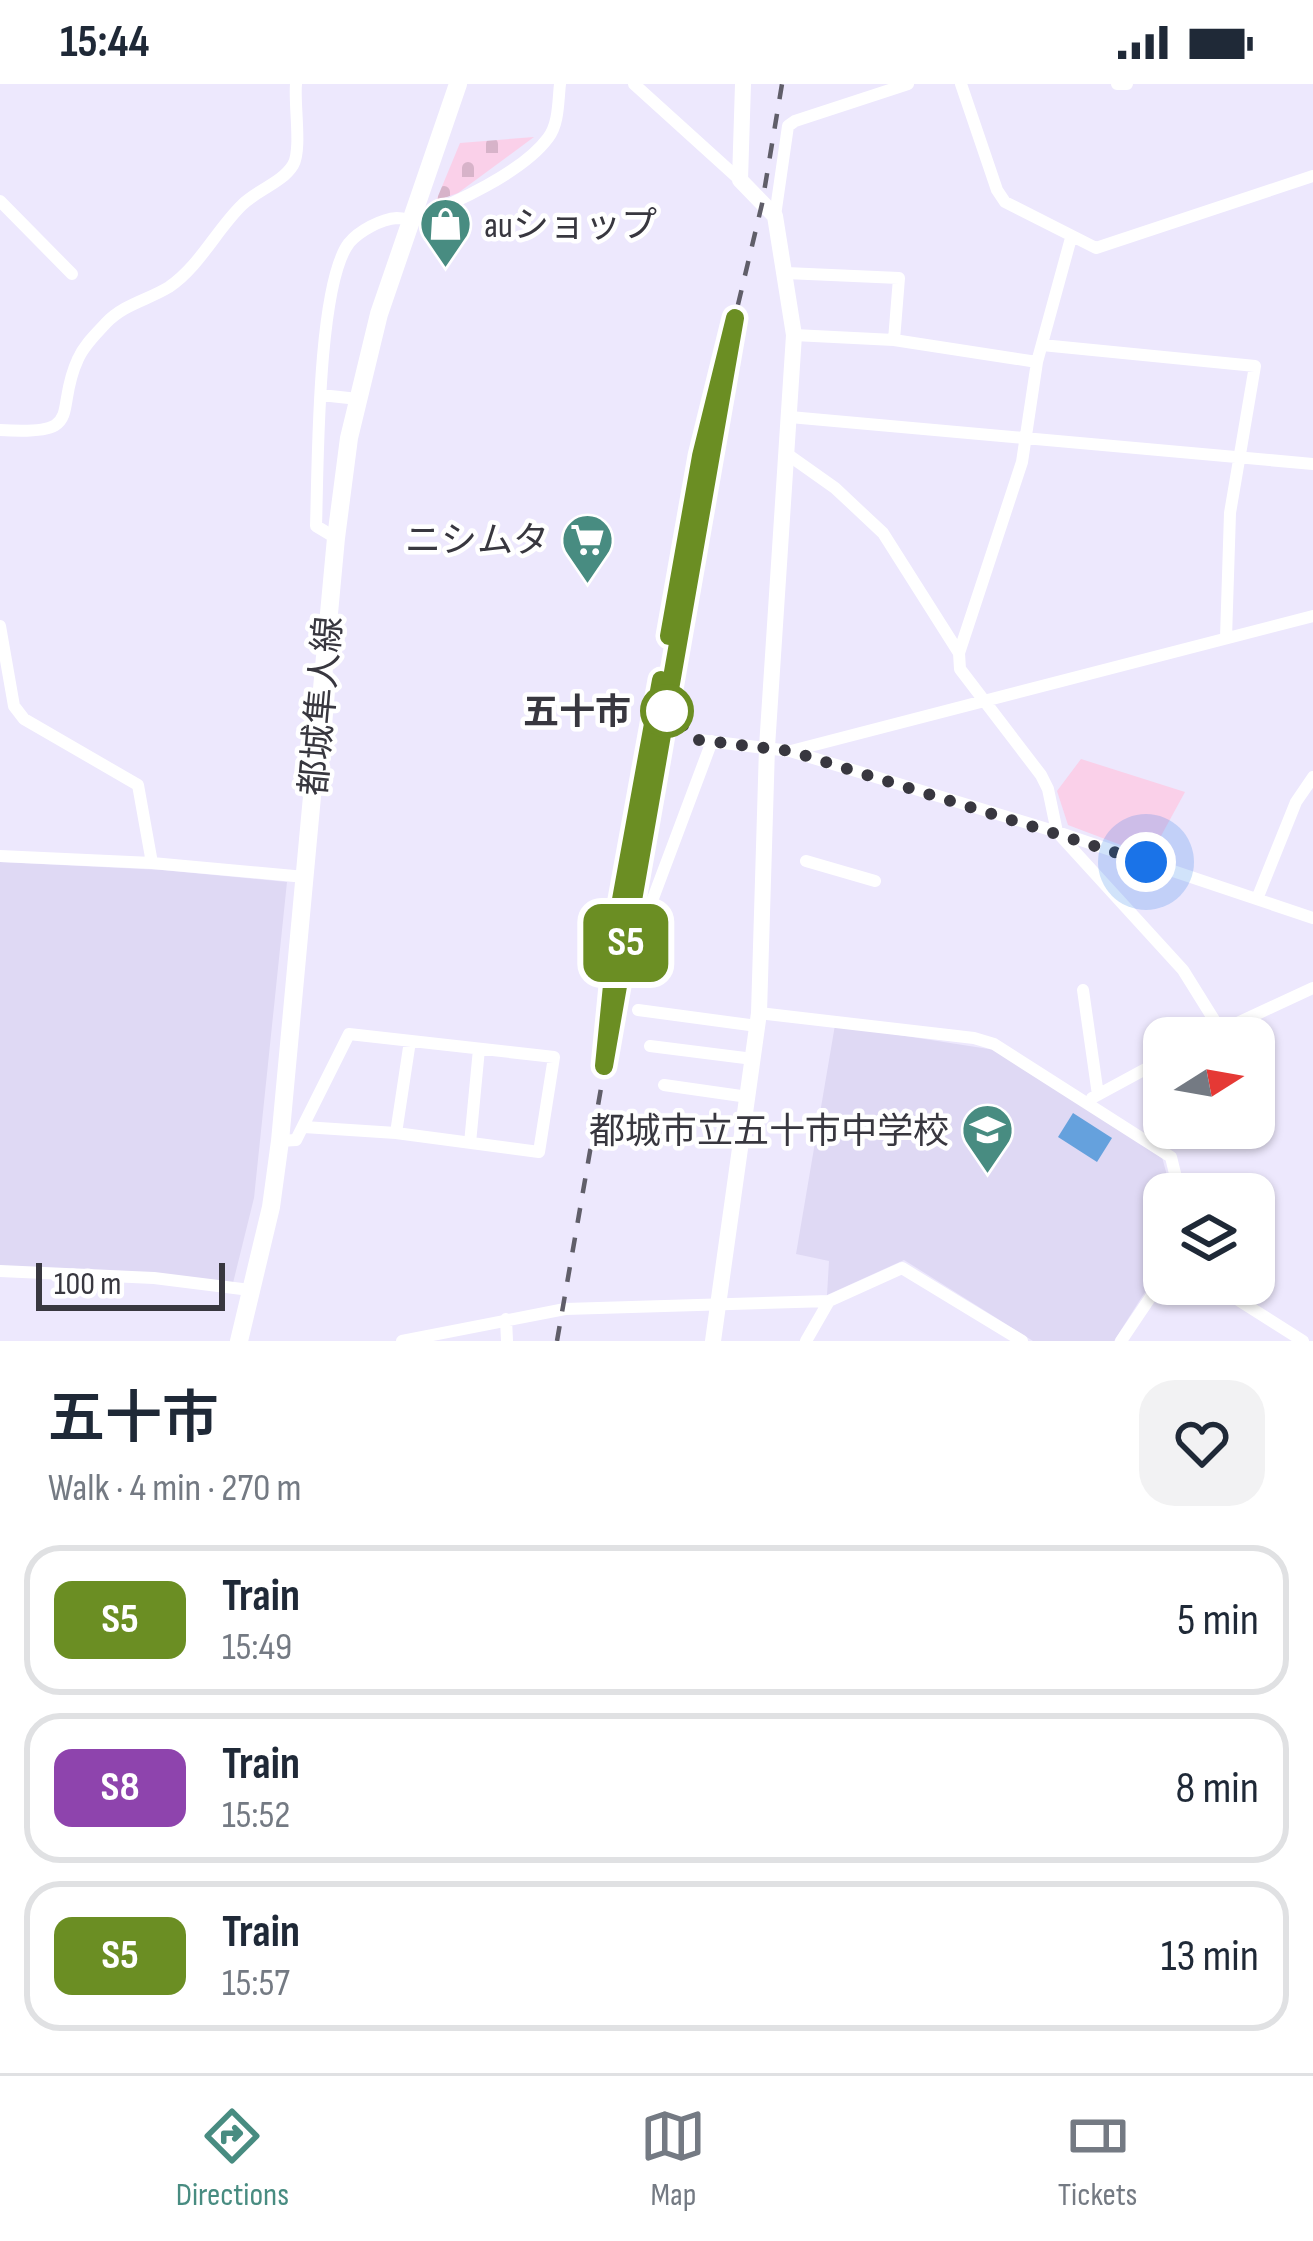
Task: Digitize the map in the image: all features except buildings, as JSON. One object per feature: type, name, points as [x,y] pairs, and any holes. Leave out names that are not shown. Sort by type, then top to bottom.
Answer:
[{"type":"main road","name":"都城隼人線","points":[[239,1341],[271,1207],[280,1141],[336,538],[358,399],[379,314],[458,84]]},
{"type":"street","points":[[0,430],[27,432],[57,424],[66,412],[75,365],[117,311],[168,287],[244,203],[288,172],[298,153],[293,114],[296,84]]},
{"type":"street","points":[[336,538],[316,526],[321,395],[339,261],[361,232],[395,218],[412,220],[503,175],[533,152],[550,136],[560,84]]},
{"type":"street","points":[[634,84],[775,216]]},
{"type":"street","points":[[740,180],[743,84]]},
{"type":"street","points":[[713,1341],[758,1019],[767,747],[794,334],[775,216],[788,126],[908,84]]},
{"type":"street","points":[[961,84],[1005,202],[1096,248],[1313,176]]},
{"type":"street","points":[[1117,84],[1127,84]]},
{"type":"street","points":[[0,201],[73,274]]},
{"type":"street","points":[[958,653],[1028,437],[1037,362],[1071,238]]},
{"type":"street","points":[[786,273],[899,278],[894,340]]},
{"type":"street","points":[[794,334],[894,340],[1037,362]]},
{"type":"street","points":[[1042,345],[1255,366],[1230,513],[1226,638]]},
{"type":"street","points":[[321,395],[358,399]]},
{"type":"street","points":[[790,416],[1313,464]]},
{"type":"street","points":[[788,454],[835,488],[883,533],[958,653],[960,669],[1041,775],[1057,832],[1183,970],[1212,1017]]},
{"type":"street","points":[[790,751],[1313,616]]},
{"type":"street","points":[[0,626],[14,706],[24,718],[138,785],[152,863]]},
{"type":"street","points":[[650,909],[706,741],[790,751],[1057,832],[1313,918]]},
{"type":"street","points":[[1257,899],[1296,802],[1313,777]]},
{"type":"street","points":[[0,856],[305,877]]},
{"type":"street","points":[[806,861],[875,881]]},
{"type":"street","points":[[1251,1017],[1313,988]]},
{"type":"street","points":[[1083,990],[1092,1098]]},
{"type":"street","points":[[638,1010],[974,1038],[994,1044],[1092,1098],[1171,1157],[1175,1173]]},
{"type":"street","points":[[280,1141],[296,1140],[349,1034],[554,1057],[539,1152],[304,1126]]},
{"type":"street","points":[[397,1133],[410,1041]]},
{"type":"street","points":[[650,1046],[753,1058]]},
{"type":"street","points":[[470,1143],[479,1049]]},
{"type":"street","points":[[1092,1098],[1143,1070]]},
{"type":"street","points":[[664,1085],[748,1097]]},
{"type":"street","points":[[403,1341],[565,1309],[829,1301],[902,1268],[1022,1341]]},
{"type":"street","points":[[0,1271],[154,1278],[250,1290]]},
{"type":"street","points":[[806,1341],[829,1301]]},
{"type":"street","points":[[1121,1341],[1145,1305]]},
{"type":"street","points":[[1247,1305],[1305,1341],[1313,1331]]},
{"type":"street","points":[[506,1319],[507,1341]]},
{"type":"shaded area","points":[[0,862],[287,882],[254,1198],[233,1283],[0,1268]]},
{"type":"shaded area","name":"都城市立五十市中学校","points":[[835,1025],[995,1050],[1162,1157],[1166,1173],[1143,1173],[1143,1295],[1114,1341],[1033,1341],[904,1260],[827,1295],[829,1261],[796,1254]]},
{"type":"green space","points":[[534,137],[458,193],[436,201],[460,143]]},
{"type":"green space","points":[[1081,759],[1185,792],[1150,856],[1068,825],[1057,791]]},
{"type":"water","points":[[1073,1113],[1112,1138],[1097,1162],[1058,1137]]},
{"type":"railway","points":[[731,334],[762,204],[782,84]]},
{"type":"railway","points":[[557,1341],[735,318]]},
{"type":"train","name":"S5","points":[[661,680],[620,905],[604,1066],[735,318],[701,456],[669,636]]},
{"type":"place","name":"auショップ","points":[[445,270]]},
{"type":"place","name":"ニシムタ","points":[[588,585]]},
{"type":"place","name":"五十市","points":[[667,711]]},
{"type":"place","name":"都城市立五十市中学校","points":[[988,1176]]},
{"type":"route","points":[[667,711],[699,740],[790,751],[1146,862]]}]
